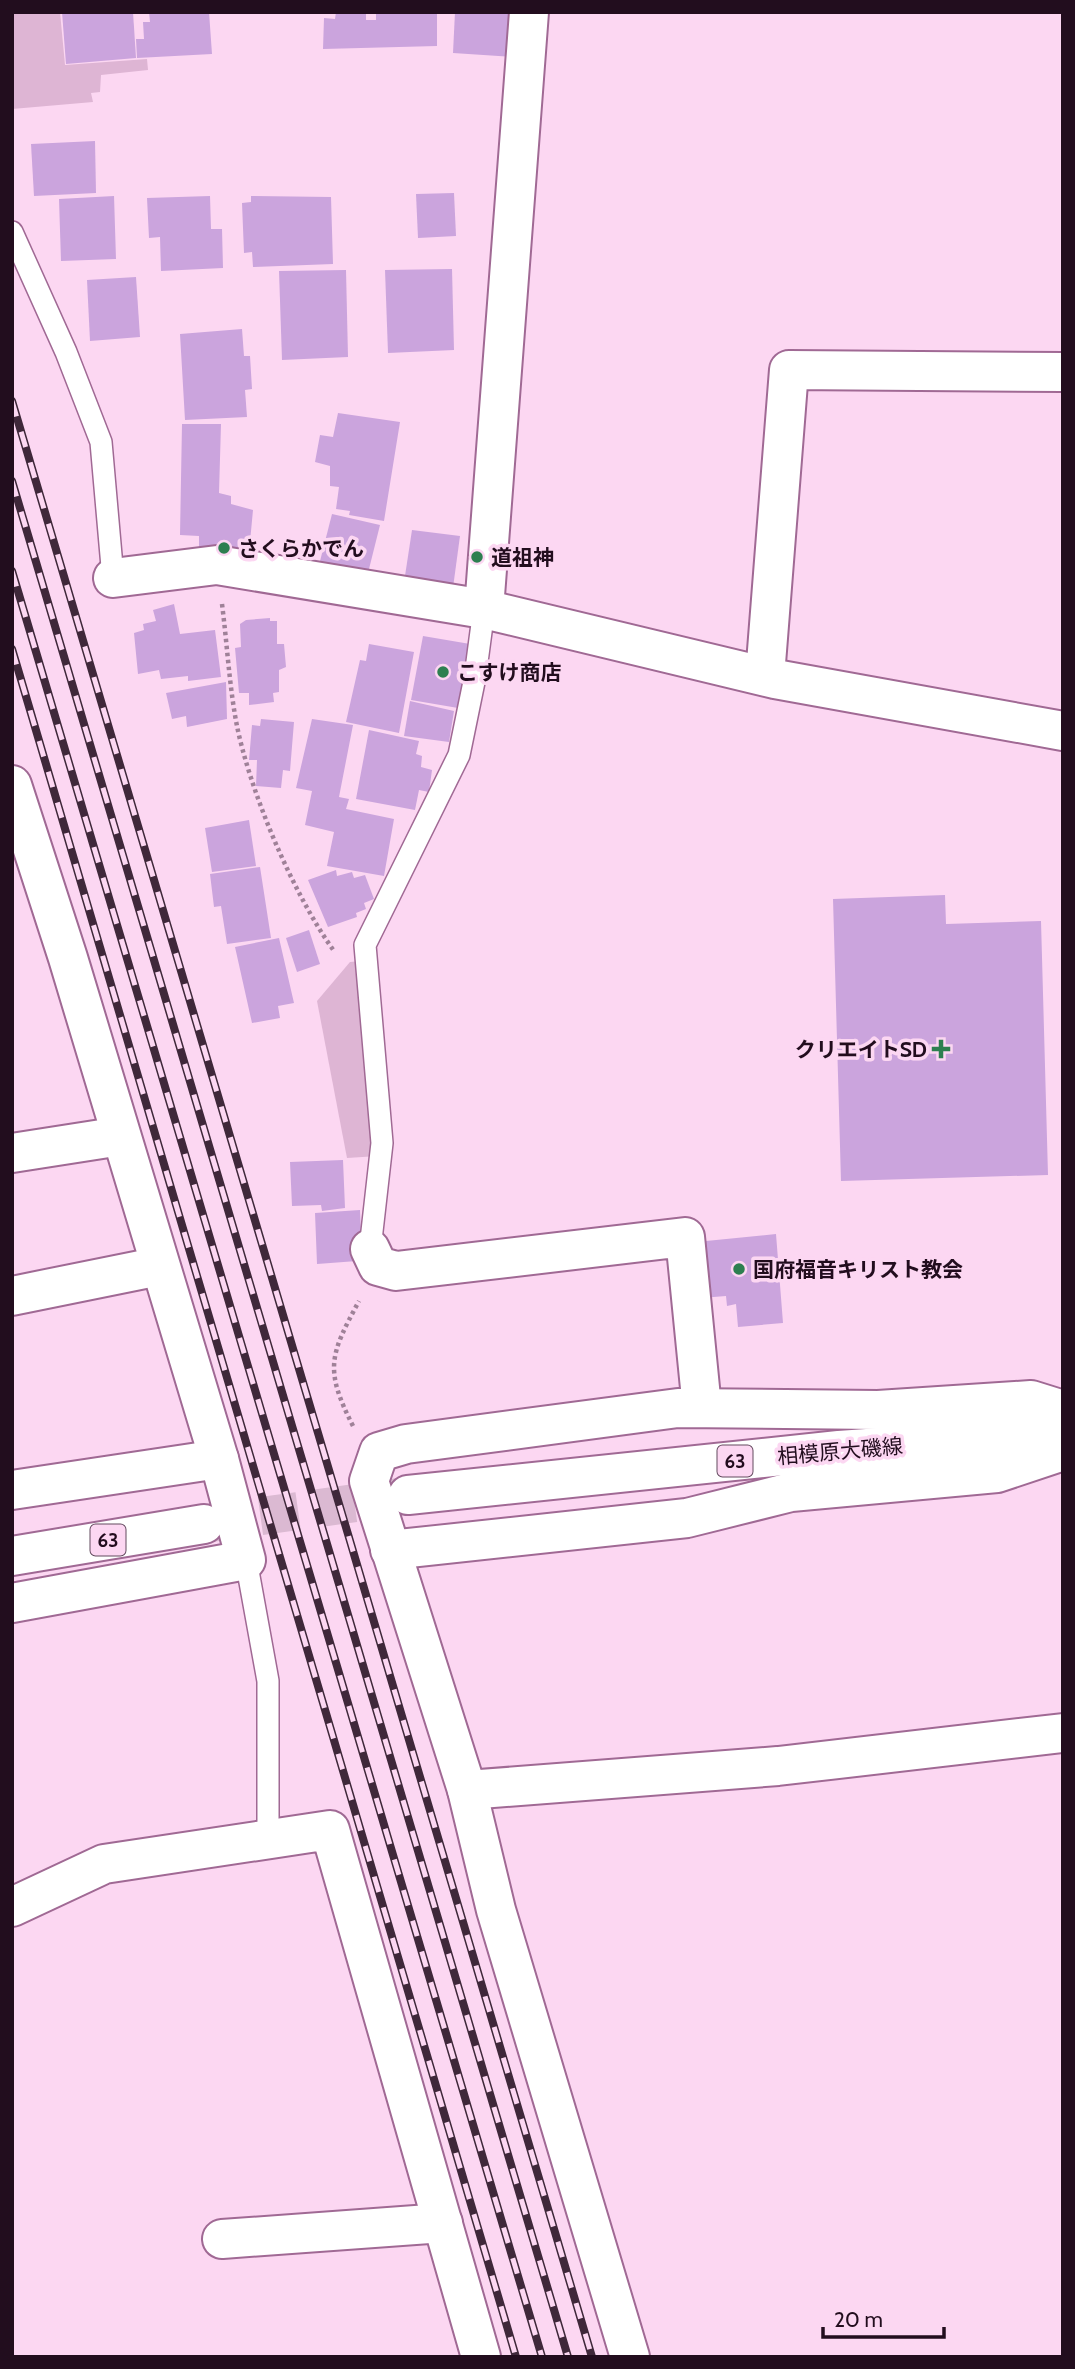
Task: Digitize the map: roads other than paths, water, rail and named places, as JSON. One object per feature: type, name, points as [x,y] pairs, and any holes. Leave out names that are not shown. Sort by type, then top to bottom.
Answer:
[{"type":"street","points":[[484,609],[529,12]]},
{"type":"street","points":[[765,676],[789,370],[1063,372]]},
{"type":"street","points":[[113,578],[217,565],[484,609],[765,676],[1063,731]]},
{"type":"street","points":[[12,785],[219,1459],[246,1560],[12,1603]]},
{"type":"street","points":[[12,1153],[121,1136]]},
{"type":"street","points":[[374,1258],[396,1271],[685,1237],[702,1408]]},
{"type":"street","points":[[12,1296],[160,1266]]},
{"type":"street","points":[[630,2357],[496,1910],[467,1790],[369,1481],[379,1452],[406,1444],[612,1415],[702,1408],[878,1410],[1031,1400],[1063,1410]]},
{"type":"street","name":"相模原大磯線","points":[[408,1496],[839,1450],[1063,1434]]},
{"type":"street","points":[[390,1550],[687,1518],[791,1492],[997,1473],[1063,1451]]},
{"type":"street","points":[[12,1490],[219,1459]]},
{"type":"street","name":"63","points":[[12,1556],[204,1524]]},
{"type":"street","points":[[467,1790],[778,1766],[1063,1733]]},
{"type":"street","points":[[12,1907],[104,1864],[330,1830],[481,2357]]},
{"type":"street","points":[[222,2239],[443,2223]]},
{"type":"lane","points":[[12,232],[66,352],[101,442],[113,578]]},
{"type":"lane","points":[[374,1258],[382,1143],[365,945],[459,755],[475,677],[484,609]]},
{"type":"lane","points":[[246,1560],[268,1681],[268,1840]]},
{"type":"tunnel","points":[[204,1524],[406,1496]]},
{"type":"railway","points":[[12,401],[592,2357]]},
{"type":"railway","points":[[12,481],[568,2357]]},
{"type":"railway","points":[[12,571],[542,2357]]},
{"type":"railway","points":[[12,649],[516,2357]]},
{"type":"place","name":"さくらかでん","points":[[224,548]]},
{"type":"place","name":"道祖神","points":[[477,557]]},
{"type":"place","name":"こすけ商店","points":[[443,672]]},
{"type":"place","name":"クリエイトSD","points":[[941,1049]]},
{"type":"place","name":"国府福音キリスト教会","points":[[739,1269]]}]
